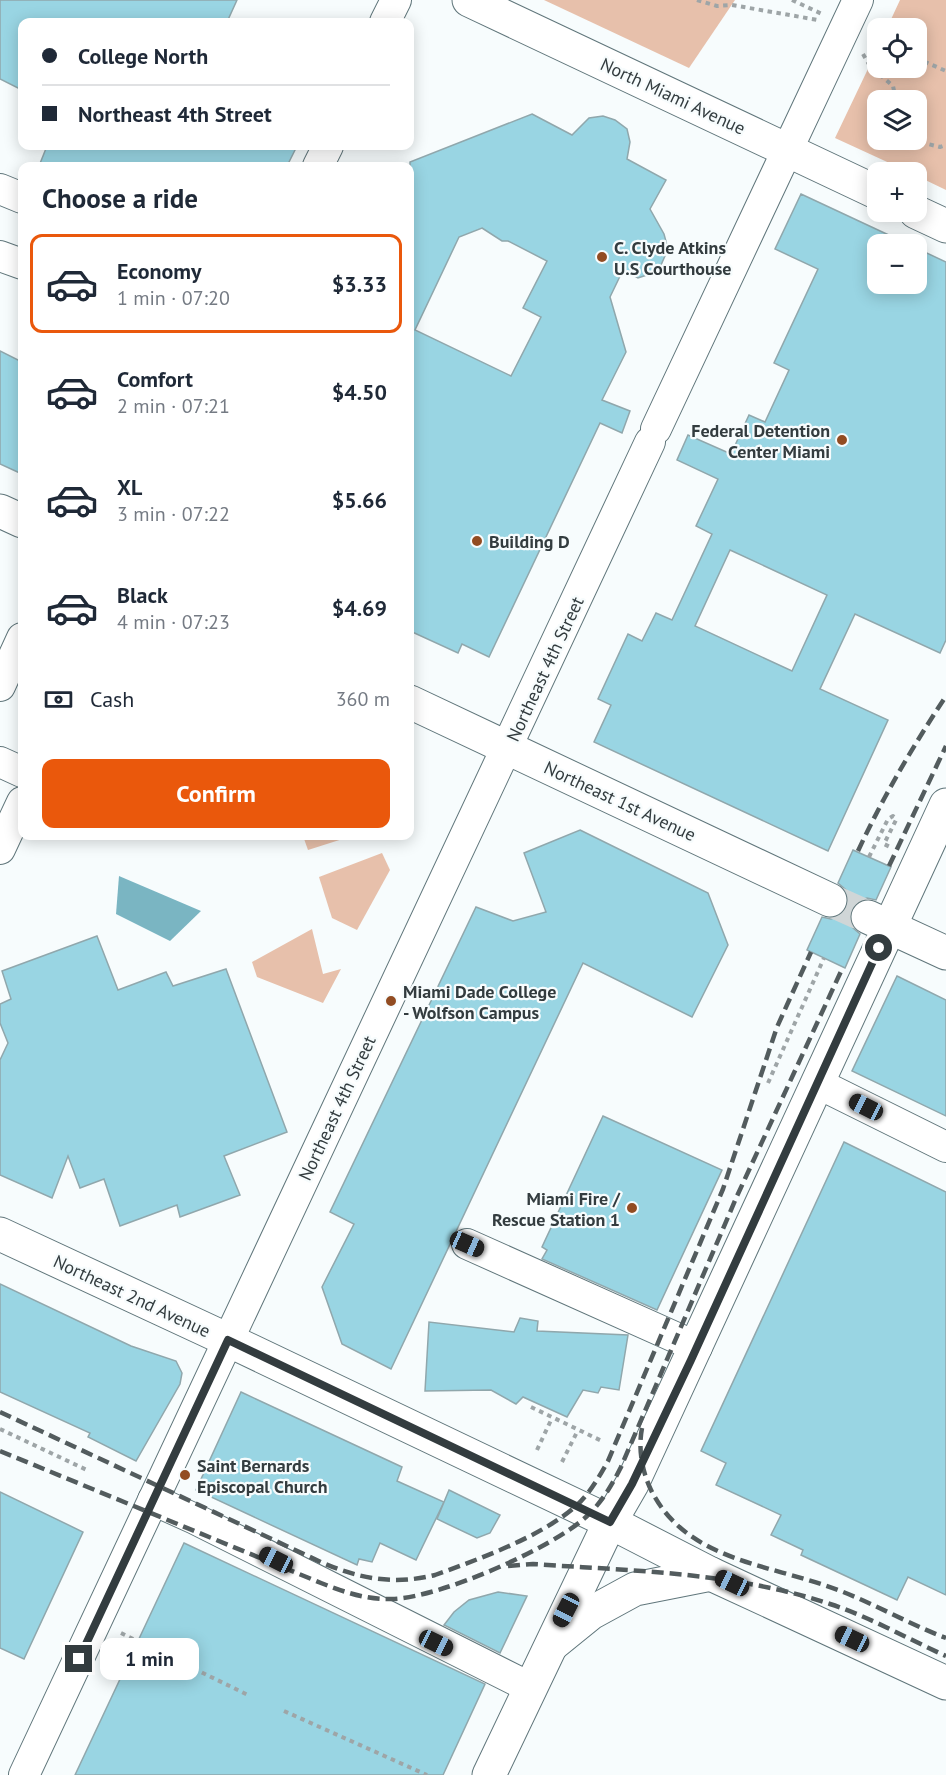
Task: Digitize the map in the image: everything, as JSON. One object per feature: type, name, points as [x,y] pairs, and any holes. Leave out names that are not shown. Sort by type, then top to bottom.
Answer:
[{"type":"main road","name":"North Miami Avenue","points":[[469,0],[867,188]]},
{"type":"main road","points":[[927,217],[946,226]]},
{"type":"main road","points":[[0,511],[18,519]]},
{"type":"main road","name":"Northeast 1st Avenue","points":[[414,704],[830,900]]},
{"type":"main road","points":[[489,1775],[548,1648],[610,1522],[632,1484],[697,1347],[817,1083],[878,922],[946,805]]},
{"type":"main road","points":[[878,922],[946,953]]},
{"type":"main road","name":"Northeast 2nd Avenue","points":[[0,1234],[610,1522],[711,1574],[946,1683]]},
{"type":"main road","points":[[548,1648],[591,1613],[635,1589],[711,1574]]},
{"type":"street","points":[[387,18],[396,0]]},
{"type":"street","name":"Northeast 4th Street","points":[[24,1775],[858,0]]},
{"type":"street","points":[[0,189],[18,196]]},
{"type":"street","points":[[0,256],[18,263]]},
{"type":"street","points":[[0,686],[18,647]]},
{"type":"street","points":[[0,762],[18,770]]},
{"type":"street","points":[[0,849],[18,811]]},
{"type":"street","points":[[817,1083],[946,1147]]},
{"type":"street","points":[[467,1244],[697,1347]]},
{"type":"street","points":[[153,1500],[529,1688]]},
{"type":"path","points":[[697,0],[717,6],[732,5]]},
{"type":"path","points":[[927,63],[946,71]]},
{"type":"path","points":[[927,144],[940,147],[946,145]]},
{"type":"path","points":[[869,857],[888,819],[893,816],[896,820],[884,844],[892,848]]},
{"type":"path","points":[[768,1083],[824,958]]},
{"type":"path","points":[[531,1407],[604,1442]]},
{"type":"path","points":[[537,1450],[552,1418]]},
{"type":"path","points":[[0,1429],[89,1471]]},
{"type":"path","points":[[562,1462],[578,1430]]},
{"type":"path","points":[[97,1621],[250,1696]]},
{"type":"path","points":[[284,1711],[427,1775]]},
{"type":"shaded area","points":[[544,0],[735,0],[689,68]]},
{"type":"shaded area","points":[[900,0],[946,0],[946,190],[927,181],[927,162],[887,162],[835,138],[867,71],[867,78],[927,78],[927,18],[892,18]]},
{"type":"shaded area","points":[[304,840],[339,840],[308,850]]},
{"type":"shaded area","points":[[382,853],[390,870],[357,930],[332,918],[319,877]]},
{"type":"shaded area","points":[[312,929],[323,974],[341,969],[323,1003],[257,977],[252,962]]},
{"type":"water","points":[[119,876],[201,911],[170,941],[116,914]]},
{"type":"building","points":[[0,0],[237,0],[229,18],[18,18],[18,88],[0,79]]},
{"type":"building","points":[[532,114],[572,135],[589,118],[603,116],[615,120],[627,129],[630,142],[627,159],[666,180],[650,209],[664,234],[668,249],[661,265],[650,274],[638,278],[623,270],[610,297],[626,352],[602,400],[630,411],[622,433],[600,423],[489,657],[462,644],[458,653],[414,633],[414,162],[410,162]],"holes":[[[482,228],[502,241],[508,241],[547,261],[523,308],[541,317],[511,376],[415,330],[459,237]]]},
{"type":"building","points":[[45,150],[295,150],[289,162],[41,162]]},
{"type":"building","name":"Federal Detention Center Miami","points":[[801,194],[887,234],[867,234],[867,294],[927,294],[927,253],[946,262],[946,640],[940,653],[855,614],[820,689],[888,720],[828,851],[594,742],[611,705],[598,699],[628,634],[642,641],[656,613],[672,620],[712,534],[696,526],[718,479],[677,460],[688,435],[731,454],[749,415],[765,422],[789,370],[774,363],[818,269],[775,249]],"holes":[[[730,550],[827,595],[792,671],[695,626]]]},
{"type":"building","points":[[0,351],[18,360],[18,472],[0,464]]},
{"type":"building","points":[[580,830],[708,893],[728,945],[692,1017],[583,963],[391,1369],[342,1344],[322,1287],[354,1224],[330,1212],[476,907],[513,921],[546,912],[524,853]]},
{"type":"building","points":[[853,850],[891,867],[876,900],[867,898],[858,901],[851,910],[849,919],[852,927],[860,934],[845,968],[807,950],[822,917],[831,919],[840,916],[847,907],[849,898],[846,890],[838,883]]},
{"type":"building","points":[[97,936],[118,990],[166,972],[173,986],[226,969],[287,1132],[224,1156],[240,1195],[180,1217],[177,1205],[120,1226],[104,1179],[80,1188],[68,1156],[52,1198],[0,1175],[0,1060],[8,1043],[0,1023],[0,1004],[11,999],[2,971]]},
{"type":"building","points":[[897,976],[946,1000],[946,1116],[852,1071]]},
{"type":"building","name":"Miami Fire / Rescue Station 1","points":[[603,1116],[722,1170],[657,1310],[542,1259],[547,1250],[542,1247]]},
{"type":"building","points":[[844,1142],[946,1192],[946,1595],[908,1577],[897,1600],[801,1555],[803,1550],[771,1535],[781,1515],[716,1485],[726,1463],[701,1451]]},
{"type":"building","points":[[0,1284],[131,1346],[176,1361],[182,1373],[180,1384],[136,1461],[88,1437],[90,1433],[0,1392]]},
{"type":"building","points":[[520,1318],[538,1321],[537,1331],[628,1335],[619,1390],[601,1387],[598,1393],[583,1390],[567,1417],[523,1397],[516,1404],[491,1390],[425,1391],[429,1322],[514,1332]]},
{"type":"building","points":[[241,1392],[402,1467],[397,1481],[444,1502],[416,1560],[380,1543],[372,1562],[359,1559],[357,1565],[196,1490]]},
{"type":"building","points":[[449,1490],[500,1515],[490,1533],[477,1538],[437,1519]]},
{"type":"building","points":[[0,1492],[83,1532],[24,1659],[0,1648]]},
{"type":"building","points":[[184,1543],[485,1684],[443,1775],[75,1775]]},
{"type":"building","points":[[498,1592],[527,1596],[500,1653],[444,1625],[454,1612],[469,1600]]},
{"type":"tunnel","points":[[830,900],[868,917]]},
{"type":"railway","points":[[858,851],[899,772],[946,696]]},
{"type":"railway","points":[[889,866],[946,746]]},
{"type":"railway","points":[[0,1412],[323,1563],[350,1573],[378,1579],[406,1580],[435,1575],[509,1546],[545,1528],[581,1501],[594,1485],[608,1461],[723,1189],[777,1027],[811,952]]},
{"type":"railway","points":[[0,1451],[321,1583],[365,1597],[392,1599],[438,1590],[494,1569],[549,1542],[571,1529],[592,1511],[621,1467],[737,1196],[843,967]]},
{"type":"railway","points":[[642,1428],[641,1452],[648,1483],[667,1514],[686,1532],[708,1546],[733,1557],[838,1590],[946,1638]]},
{"type":"railway","points":[[508,1566],[533,1564],[646,1571],[757,1585],[794,1593],[845,1609],[946,1656]]},
{"type":"place","name":"C. Clyde Atkins U.S Courthouse","points":[[602,257]]},
{"type":"place","name":"Federal Detention Center Miami","points":[[842,440]]},
{"type":"place","name":"Building D","points":[[477,541]]},
{"type":"place","name":"Miami Dade College - Wolfson Campus","points":[[391,1001]]},
{"type":"place","name":"Miami Fire / Rescue Station 1","points":[[632,1208]]},
{"type":"place","name":"Saint Bernards Episcopal Church","points":[[185,1475]]},
{"type":"route","points":[[79,1659],[228,1340],[610,1522],[632,1484],[691,1360],[879,948]]}]
